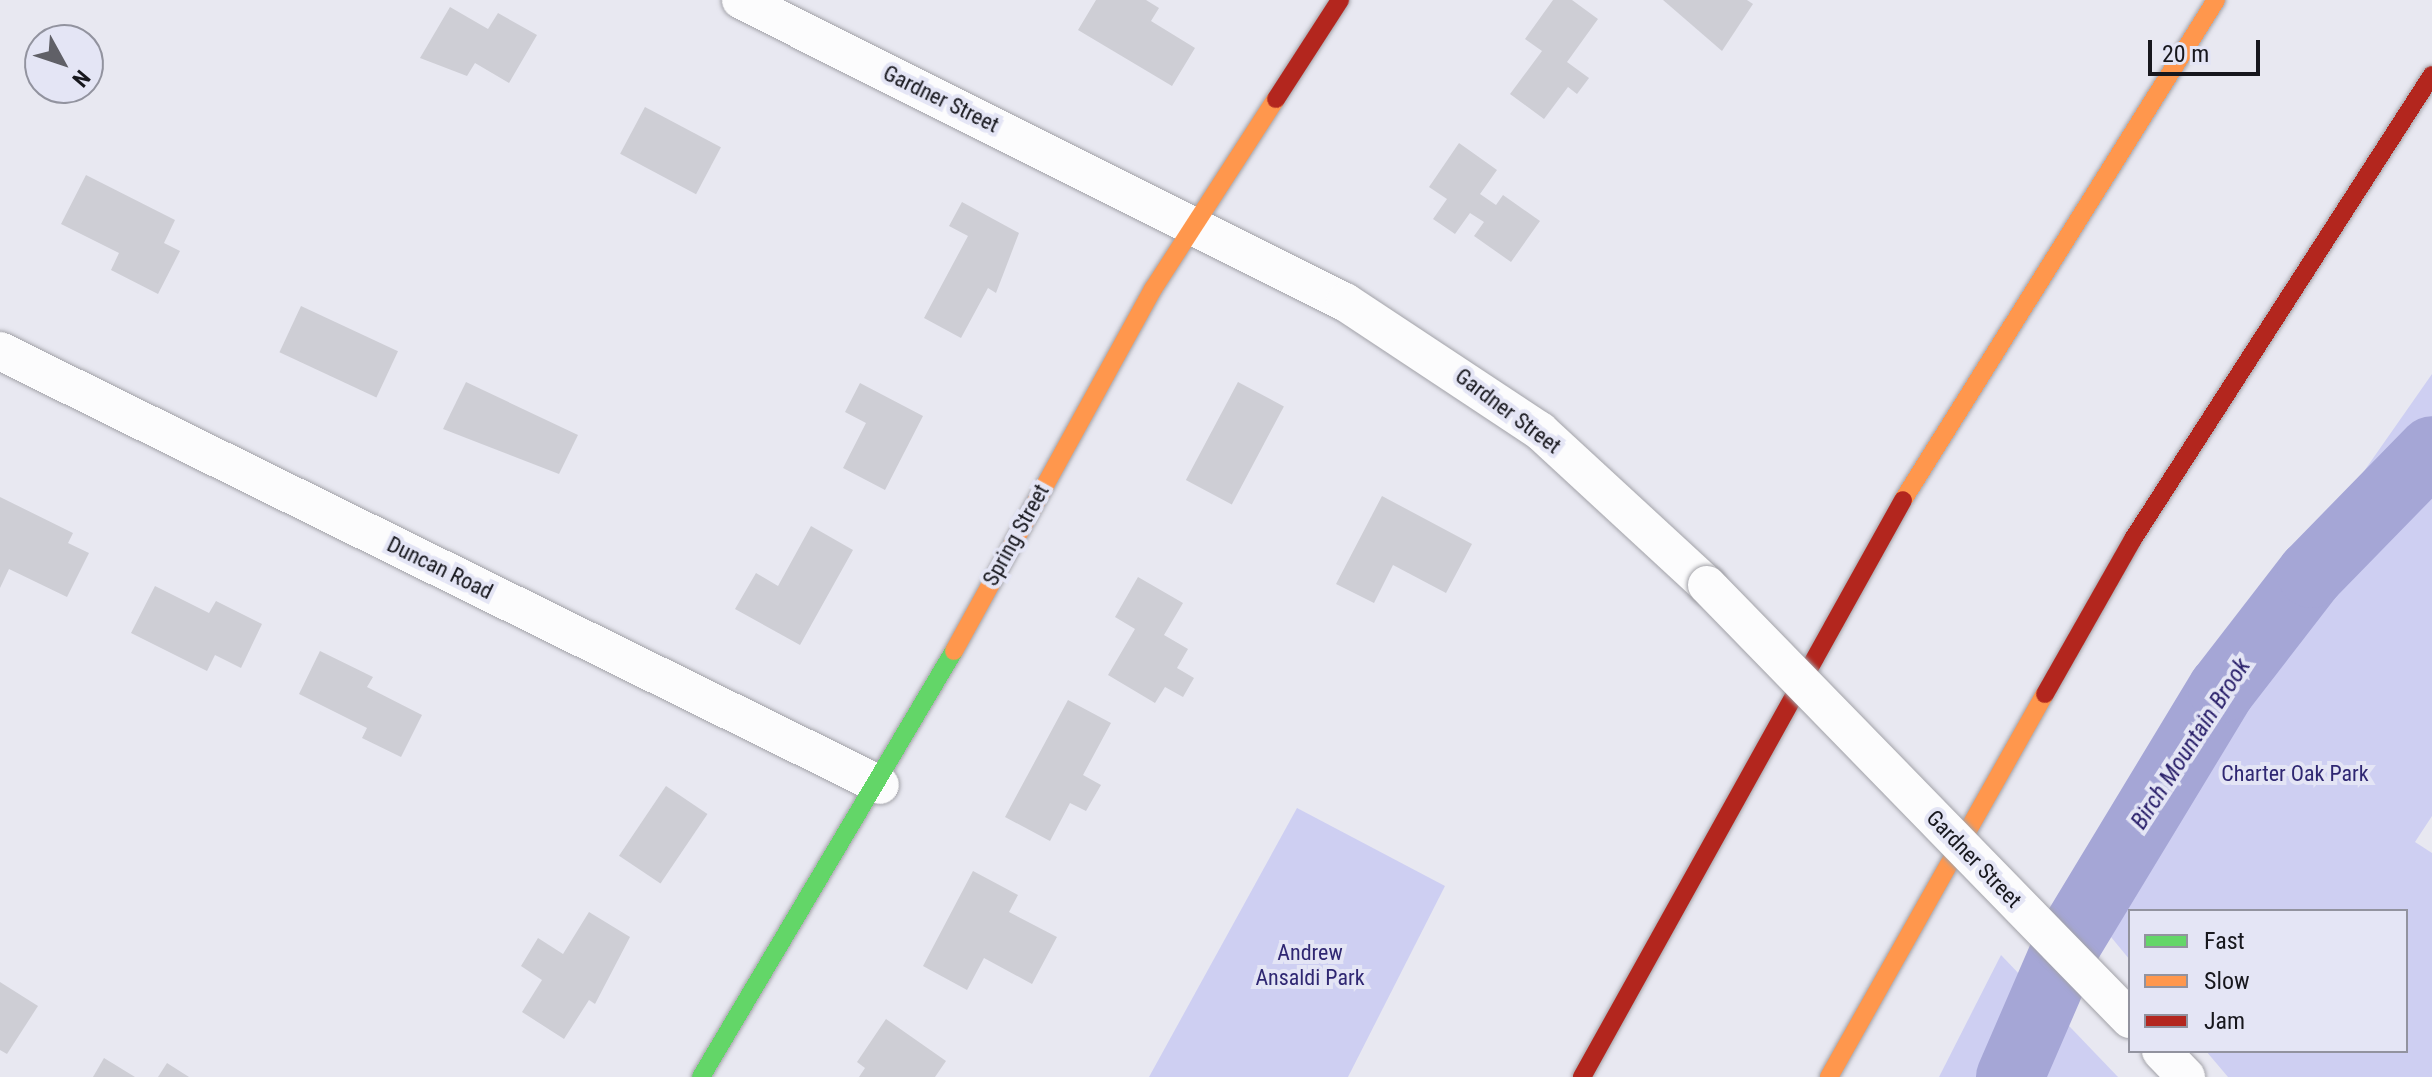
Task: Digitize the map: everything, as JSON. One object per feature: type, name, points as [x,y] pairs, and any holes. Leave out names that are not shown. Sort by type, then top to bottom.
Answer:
[{"type":"main road","name":"Spring Street","points":[[701,1077],[880,785],[1193,224],[1340,0]]},
{"type":"main road","points":[[1582,1077],[1866,558],[2216,0]]},
{"type":"main road","points":[[1829,1077],[2133,539],[2432,75]]},
{"type":"street","name":"Gardner Street","points":[[741,0],[1345,302],[1486,390],[1597,480],[1707,585],[2128,1017]]},
{"type":"street","name":"Duncan Road","points":[[0,351],[880,785]]},
{"type":"street","points":[[2163,1053],[2186,1077]]},
{"type":"green space","name":"Charter Oak Park","points":[[2432,374],[2432,816],[2415,842],[2432,853],[2432,1077],[2228,1077],[2208,1053],[2408,1053],[2408,909],[2128,909],[2128,958],[2073,891],[2172,706],[2276,597]]},
{"type":"green space","name":"Andrew Ansaldi Park","points":[[1297,808],[1445,886],[1348,1077],[1149,1077]]},
{"type":"green space","points":[[2001,955],[2118,1077],[1939,1077]]},
{"type":"building","points":[[1096,0],[1146,0],[1159,8],[1151,21],[1195,48],[1172,86],[1078,30]]},
{"type":"building","points":[[1553,0],[1572,0],[1598,19],[1567,62],[1589,78],[1577,94],[1568,87],[1544,119],[1510,94],[1542,51],[1525,39]]},
{"type":"building","points":[[1663,0],[1747,0],[1753,4],[1722,51]]},
{"type":"building","points":[[450,7],[488,29],[498,13],[537,35],[509,83],[475,63],[467,76],[420,58]]},
{"type":"building","points":[[645,107],[721,147],[696,194],[620,154]]},
{"type":"building","points":[[1459,143],[1497,170],[1480,194],[1496,205],[1503,195],[1540,221],[1511,262],[1474,236],[1484,222],[1470,213],[1455,234],[1433,219],[1447,199],[1429,187]]},
{"type":"building","points":[[86,175],[175,220],[164,243],[180,251],[158,294],[111,270],[119,253],[61,224]]},
{"type":"building","points":[[962,202],[1019,233],[996,293],[988,288],[961,338],[924,318],[968,236],[949,226]]},
{"type":"building","points":[[301,306],[398,351],[376,397],[279,352]]},
{"type":"building","points":[[466,382],[578,435],[559,474],[443,429]]},
{"type":"building","points":[[1238,382],[1284,406],[1232,504],[1186,480]]},
{"type":"building","points":[[860,383],[923,416],[885,490],[843,468],[866,423],[845,412]]},
{"type":"building","points":[[1382,496],[1472,544],[1446,593],[1393,565],[1374,603],[1336,584]]},
{"type":"building","points":[[0,497],[73,533],[68,543],[89,553],[67,597],[9,569],[0,588]]},
{"type":"building","points":[[811,526],[853,550],[800,645],[735,609],[756,573],[778,586]]},
{"type":"building","points":[[1138,577],[1183,603],[1164,635],[1188,649],[1177,668],[1194,678],[1183,697],[1165,687],[1155,703],[1108,675],[1135,629],[1115,617]]},
{"type":"building","points":[[155,586],[209,613],[216,601],[262,624],[241,668],[215,655],[207,671],[131,633]]},
{"type":"building","points":[[320,651],[373,677],[367,687],[422,715],[401,757],[362,738],[367,728],[299,694]]},
{"type":"building","points":[[1068,700],[1111,723],[1083,775],[1101,785],[1086,811],[1070,803],[1050,841],[1005,817]]},
{"type":"building","points":[[666,786],[707,814],[660,884],[619,856]]},
{"type":"building","points":[[973,871],[1018,895],[1009,912],[1057,937],[1032,984],[984,958],[967,990],[923,966]]},
{"type":"building","points":[[589,912],[630,937],[595,1004],[589,1000],[564,1039],[522,1012],[542,980],[521,966],[538,938],[563,954]]},
{"type":"building","points":[[0,982],[38,1006],[7,1054],[0,1050]]},
{"type":"building","points":[[886,1019],[946,1061],[935,1077],[859,1077],[865,1068],[857,1062]]},
{"type":"building","points":[[104,1058],[135,1077],[93,1077]]},
{"type":"building","points":[[167,1063],[189,1077],[158,1077]]},
{"type":"waterway","name":"Birch Mountain Brook","points":[[2010,1077],[2068,943],[2222,689],[2311,574],[2432,450]]},
{"type":"traffic: fast","points":[[701,1077],[954,651]]},
{"type":"traffic: slow","points":[[1903,500],[2216,0]]},
{"type":"traffic: slow","points":[[954,651],[1153,289],[1276,99]]},
{"type":"traffic: slow","points":[[1829,1077],[2045,694]]},
{"type":"traffic: jam","points":[[1276,99],[1340,0]]},
{"type":"traffic: jam","points":[[2045,694],[2133,539],[2432,75]]},
{"type":"traffic: jam","points":[[1582,1077],[1903,500]]}]
